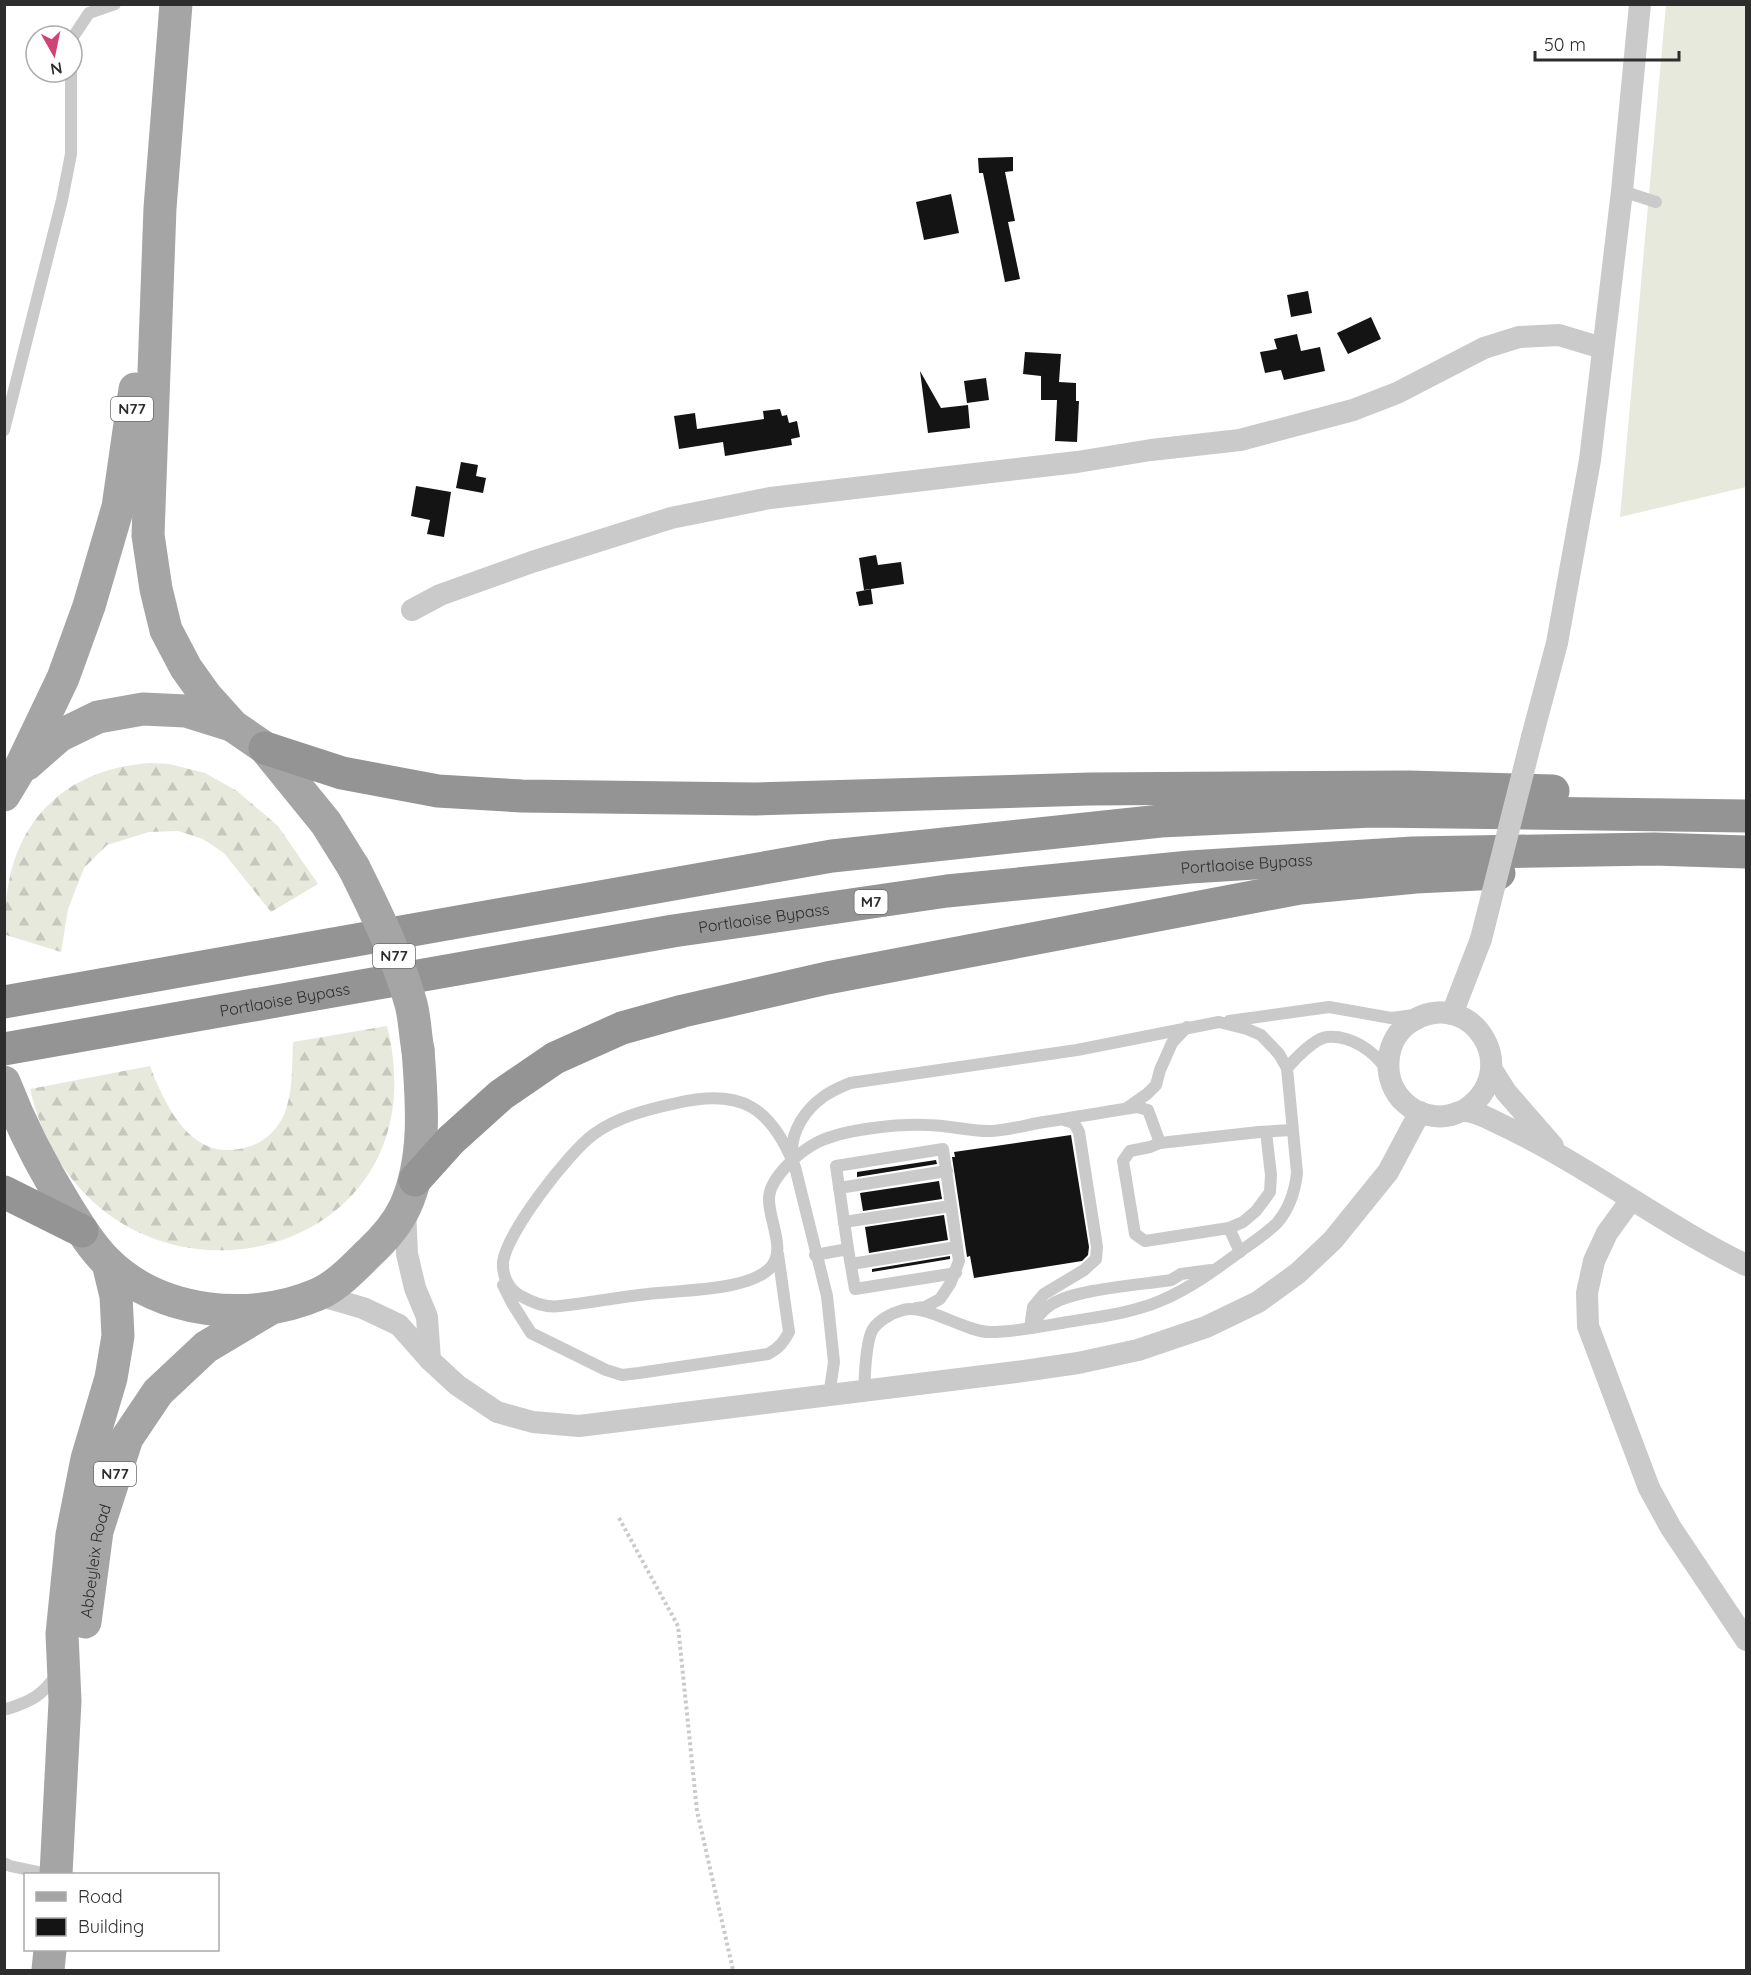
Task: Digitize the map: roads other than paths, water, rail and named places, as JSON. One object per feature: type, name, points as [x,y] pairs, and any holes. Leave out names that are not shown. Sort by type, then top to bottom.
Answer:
[{"type":"highway","points":[[264,748],[342,773],[427,789],[522,796],[755,799],[1090,789],[1409,787],[1746,796]]},
{"type":"highway","points":[[4,1002],[856,853],[1161,821],[1360,811],[1746,816]]},
{"type":"highway","name":"Portlaoise Bypass","points":[[4,1049],[662,933],[947,891],[1190,867],[1413,853],[1654,849],[1746,852]]},
{"type":"highway","points":[[410,1194],[451,1140],[501,1095],[555,1058],[622,1028],[683,1011],[827,978],[1300,888],[1416,877],[1573,870],[1746,869]]},
{"type":"highway","points":[[4,1192],[82,1231]]},
{"type":"main road","name":"N77","points":[[4,1082],[19,1121],[46,1174],[82,1231],[108,1263],[137,1284],[165,1298],[204,1308],[237,1311],[270,1310],[318,1295],[348,1273],[384,1239],[410,1194],[419,1144],[422,1103],[418,1050],[411,1006],[377,914],[354,868],[326,823],[264,748],[233,726],[206,696],[186,668],[166,630],[156,589],[148,535],[160,208],[172,5]]},
{"type":"main road","name":"N77","points":[[11,783],[63,678],[89,606],[118,507],[160,208]]},
{"type":"main road","name":"N77","points":[[11,783],[59,736],[98,717],[143,709],[186,711],[233,726]]},
{"type":"main road","name":"Abbeyleix Road","points":[[56,1873],[64,1701],[62,1634],[72,1535],[87,1459],[111,1378],[118,1336],[116,1296],[108,1263]]},
{"type":"main road","name":"Abbeyleix Road","points":[[64,1701],[83,1636],[97,1531],[127,1438],[158,1392],[206,1347],[270,1310]]},
{"type":"main road","points":[[48,1971],[50,1951]]},
{"type":"street","points":[[1441,1014],[1480,939],[1557,643],[1590,460],[1622,191],[1640,4]]},
{"type":"street","points":[[412,610],[440,595],[671,518],[770,498],[1077,462],[1151,450],[1240,440],[1353,410],[1397,393],[1484,348],[1519,337],[1559,335],[1602,348]]},
{"type":"street","points":[[1441,1014],[1472,1023],[1480,1031],[1490,1050],[1492,1070],[1486,1090],[1472,1105],[1463,1111],[1443,1116],[1420,1112],[1405,1103],[1398,1095],[1388,1073],[1390,1050],[1395,1039],[1410,1023],[1441,1014]]},
{"type":"street","points":[[1492,1070],[1506,1092],[1560,1154]]},
{"type":"street","points":[[1463,1111],[1484,1117],[1560,1154],[1631,1200],[1746,1265]]},
{"type":"street","points":[[318,1295],[363,1308],[399,1325],[430,1360],[457,1384],[497,1412],[533,1422],[579,1426],[865,1392],[1078,1363],[1138,1350],[1206,1327],[1258,1302],[1298,1273],[1333,1240],[1388,1172],[1420,1112]]},
{"type":"street","points":[[410,1194],[407,1254],[415,1288],[427,1317],[430,1360]]},
{"type":"street","points":[[1631,1200],[1607,1233],[1594,1262],[1587,1293],[1588,1326],[1649,1488],[1671,1528],[1746,1640]]},
{"type":"lane","points":[[82,24],[89,13],[115,4]]},
{"type":"lane","points":[[4,430],[62,200],[71,154],[71,84]]},
{"type":"lane","points":[[1622,191],[1656,202]]},
{"type":"lane","points":[[792,1161],[795,1130],[803,1119],[823,1097],[850,1083],[1077,1050],[1187,1027],[1329,1007],[1391,1018],[1441,1014]]},
{"type":"lane","points":[[905,1309],[925,1311],[987,1332],[1030,1328],[1118,1313],[1159,1301],[1187,1287],[1215,1270],[1277,1223],[1289,1205],[1297,1173],[1287,1068],[1279,1054],[1261,1035],[1219,1022]]},
{"type":"lane","points":[[1126,1108],[1148,1094],[1156,1085],[1172,1043],[1187,1027]]},
{"type":"lane","points":[[1287,1068],[1312,1045],[1326,1037],[1352,1041],[1377,1056],[1388,1073]]},
{"type":"lane","points":[[829,1396],[834,1362],[827,1296],[792,1161],[781,1137],[769,1123],[741,1101],[722,1097],[698,1098],[631,1115],[595,1133],[569,1158],[519,1227],[505,1253],[503,1287],[531,1333],[606,1370],[622,1375],[768,1354],[778,1349],[789,1332],[769,1198],[775,1178],[792,1161],[815,1144],[837,1134],[868,1129],[927,1125],[992,1131],[1137,1107],[1148,1110],[1160,1143]]},
{"type":"lane","points":[[1030,1328],[1033,1307],[1044,1294],[1084,1270],[1096,1259],[1097,1247],[1079,1132],[1074,1123],[1062,1119]]},
{"type":"lane","points":[[1266,1132],[1271,1175],[1270,1192],[1256,1211],[1243,1222],[1229,1228],[1145,1241],[1135,1234],[1123,1161],[1130,1150],[1160,1143],[1266,1132],[1292,1130]]},
{"type":"lane","points":[[865,1392],[866,1360],[872,1330],[886,1317],[905,1309],[925,1307],[940,1299],[956,1273],[959,1261],[944,1149],[836,1166],[855,1289],[956,1273]]},
{"type":"lane","points":[[839,1188],[947,1171]]},
{"type":"lane","points":[[844,1222],[951,1206]]},
{"type":"lane","points":[[1229,1228],[1240,1252]]},
{"type":"lane","points":[[851,1264],[957,1247]]},
{"type":"lane","points":[[503,1265],[510,1287],[516,1293],[528,1300],[553,1307],[644,1294],[734,1285],[759,1276],[769,1269],[776,1260],[777,1249]]},
{"type":"lane","points":[[815,1254],[848,1249]]},
{"type":"lane","points":[[1030,1328],[1040,1313],[1069,1296],[1171,1280],[1181,1274],[1215,1270]]},
{"type":"lane","points":[[4,1708],[8,1709],[26,1703],[44,1692],[63,1667]]},
{"type":"lane","points":[[4,1863],[40,1873]]}]
